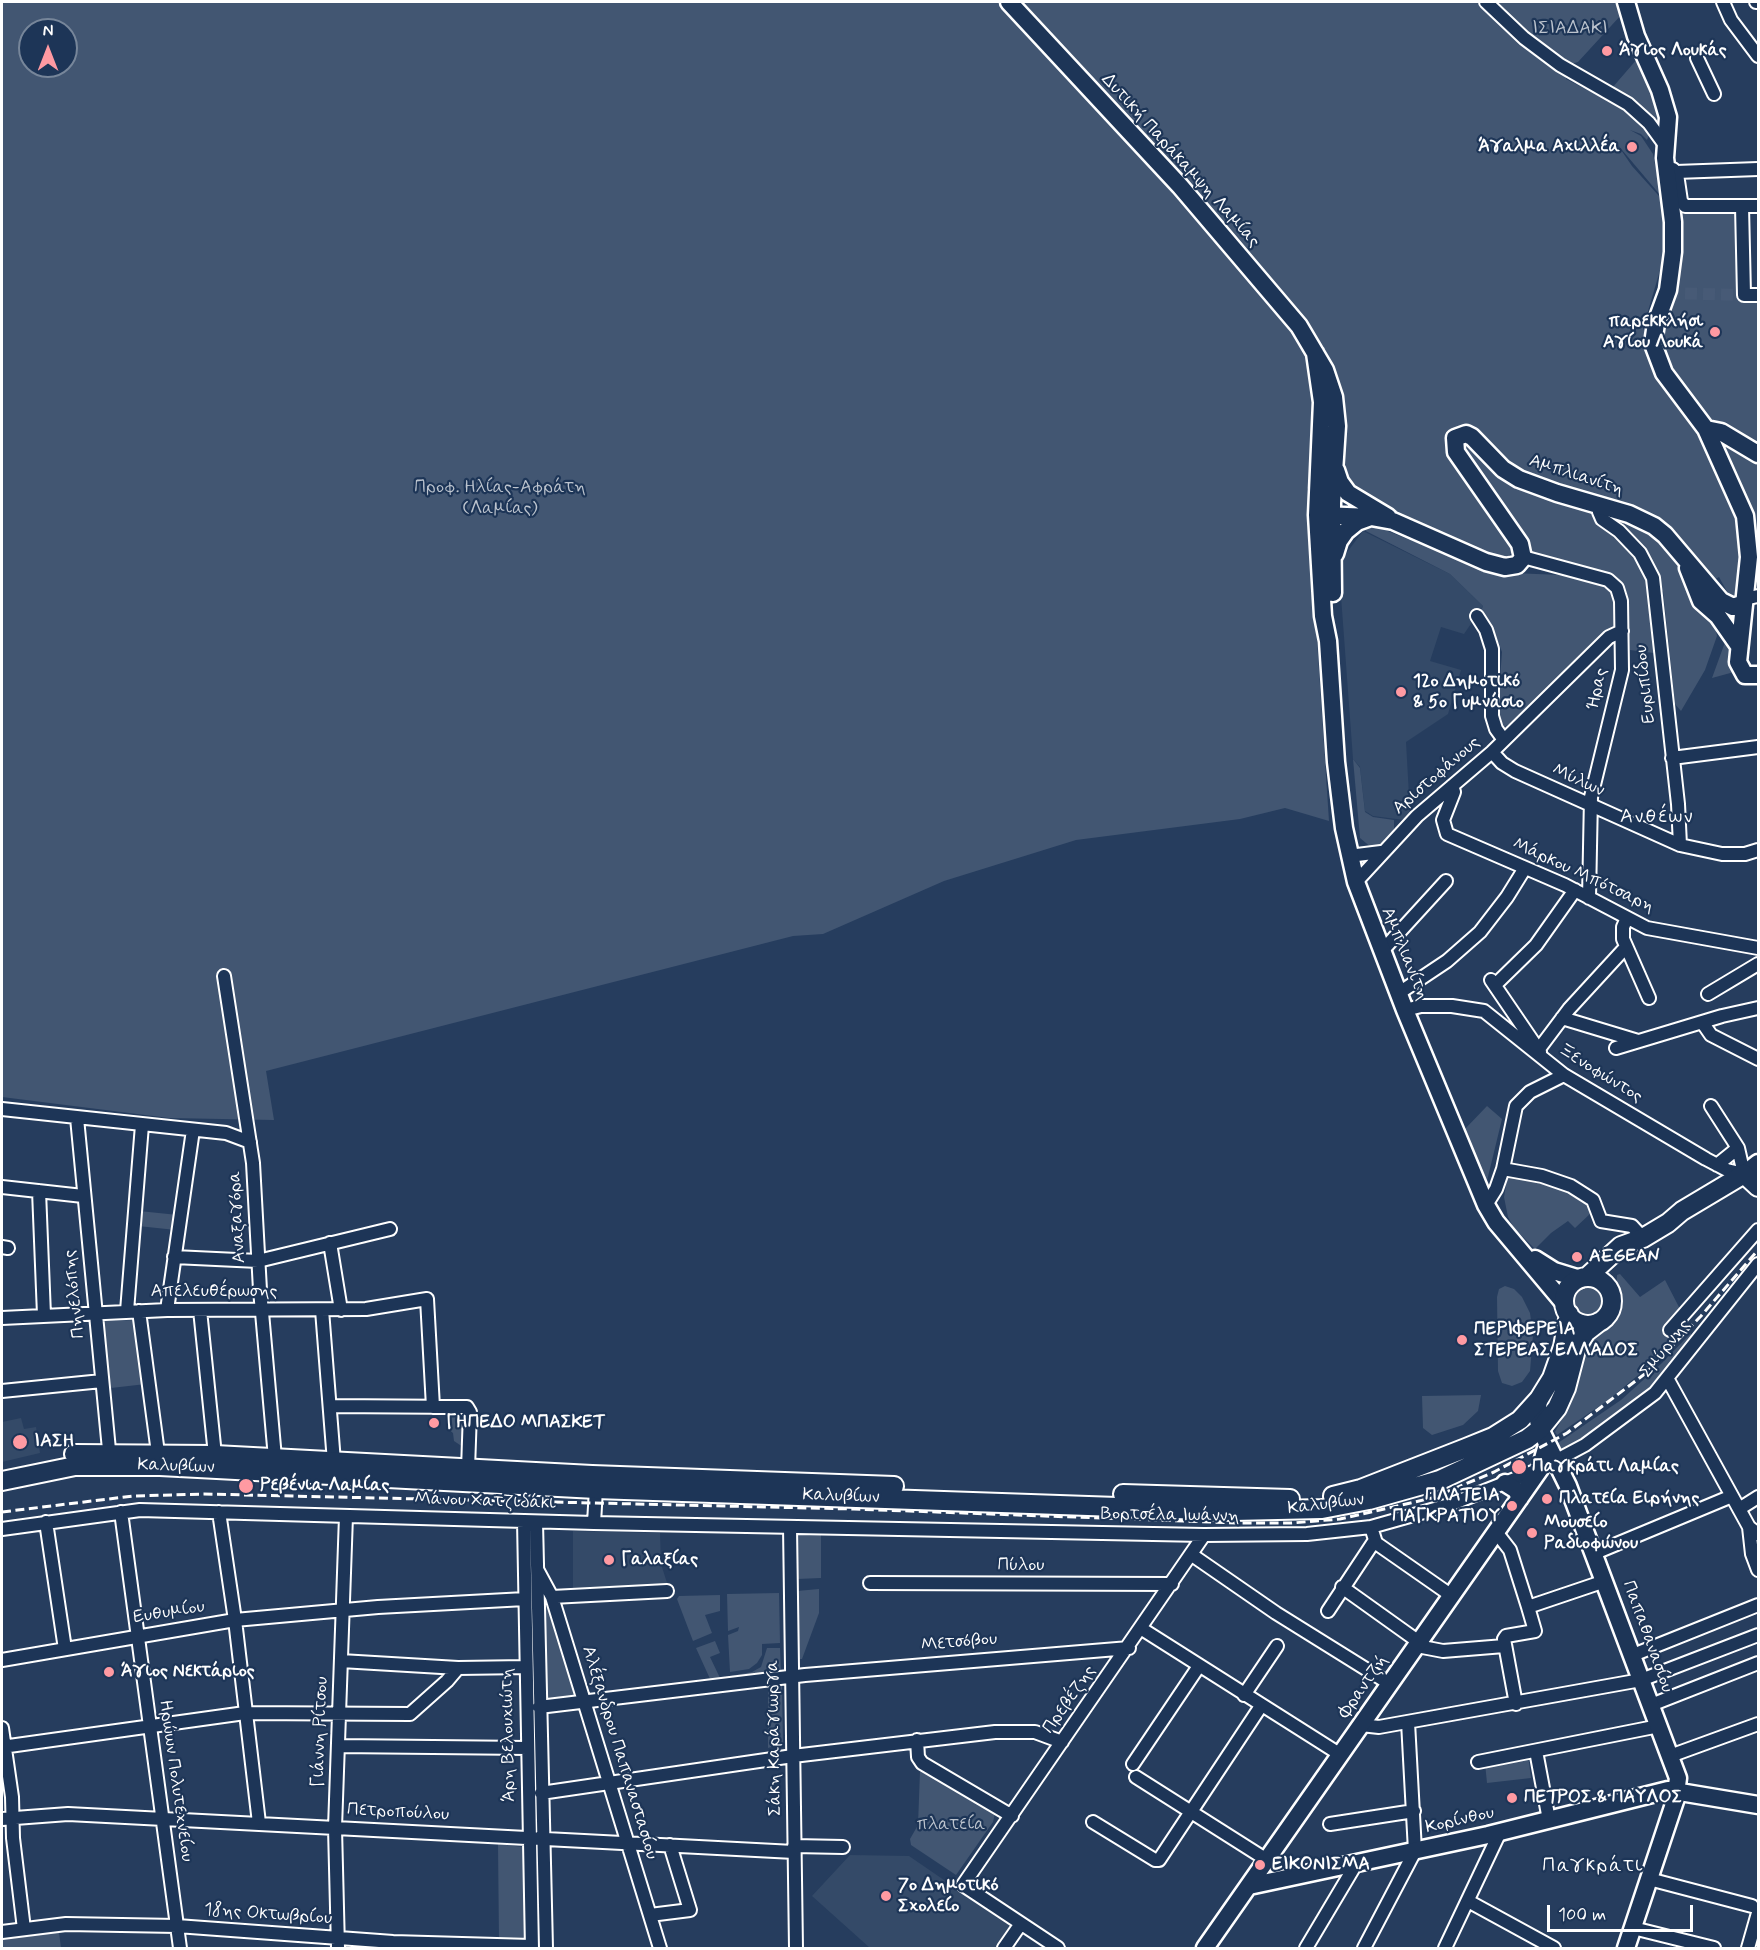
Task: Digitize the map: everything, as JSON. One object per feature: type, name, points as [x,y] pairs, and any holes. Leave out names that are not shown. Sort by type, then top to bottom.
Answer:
[{"type":"main road","name":"Δυτική Παράκαμψη Λαμίας","points":[[1009,2],[1168,172],[1285,309],[1315,353],[1330,383],[1335,404],[1335,466],[1325,509]]},
{"type":"main road","points":[[1626,2],[1636,36],[1665,104],[1668,122],[1673,252],[1668,290],[1656,323],[1653,344],[1664,373],[1706,429],[1745,516],[1754,555],[1738,662],[1743,673],[1758,675]]},
{"type":"main road","name":"Δυτική Παράκαμψη Λαμίας","points":[[1315,353],[1323,418],[1325,509],[1333,567]]},
{"type":"main road","points":[[1706,429],[1721,432],[1758,454]]},
{"type":"main road","name":"Αμπλιανίτη","points":[[1523,557],[1512,531],[1457,454],[1454,445],[1457,436],[1464,434],[1472,436],[1503,469],[1519,479],[1557,493],[1629,514],[1661,531],[1684,556],[1699,596],[1718,616],[1739,646]]},
{"type":"main road","points":[[1335,466],[1345,490],[1370,511],[1498,565],[1514,567],[1522,562],[1523,557]]},
{"type":"main road","points":[[1325,509],[1370,511]]},
{"type":"main road","name":"Αμπλιανίτη","points":[[1325,509],[1323,616],[1328,641],[1336,762],[1349,856],[1356,882],[1405,1010],[1486,1205],[1500,1227],[1526,1255],[1567,1309]]},
{"type":"main road","points":[[1333,567],[1341,536],[1370,511]]},
{"type":"main road","points":[[1684,556],[1721,601],[1733,607],[1748,603]]},
{"type":"main road","name":"Αμπλιανίτη","points":[[1328,641],[1332,627],[1333,567]]},
{"type":"main road","points":[[1718,616],[1730,619],[1748,603]]},
{"type":"main road","points":[[1643,1238],[1615,1265],[1609,1289],[1611,1307],[1599,1322],[1583,1324],[1567,1309],[1567,1290],[1621,1246],[1643,1238],[1668,1223],[1682,1221],[1754,1175]]},
{"type":"main road","name":"Αμπλιανίτη","points":[[1526,1255],[1554,1271],[1583,1278]]},
{"type":"main road","points":[[1583,1278],[1599,1280],[1609,1289]]},
{"type":"main road","name":"Καλυβίων","points":[[2,1481],[65,1467],[158,1453],[468,1469],[835,1484],[1313,1498],[1361,1489],[1493,1437],[1520,1420],[1539,1399],[1555,1372],[1565,1341],[1567,1309]]},
{"type":"main road","name":"Καλυβίων","points":[[2,1469],[50,1458],[110,1459],[183,1467],[596,1489],[1233,1511],[1304,1511],[1370,1500],[1440,1480],[1543,1437],[1562,1397],[1581,1338],[1599,1322]]},
{"type":"main road","points":[[1539,1399],[1537,1416],[1543,1437]]},
{"type":"main road","name":"Παπαθανασίου","points":[[1543,1437],[1558,1461],[1595,1553],[1678,1778],[1677,1791]]},
{"type":"main road","name":"Φραντζή","points":[[1205,1948],[1540,1469],[1543,1437]]},
{"type":"main road","points":[[1505,1483],[1516,1490],[1520,1498]]},
{"type":"main road","name":"Κορίνθου","points":[[1249,1886],[1500,1832],[1664,1791],[1677,1791],[1758,1805]]},
{"type":"main road","points":[[1626,1948],[1677,1791]]},
{"type":"street","points":[[1486,2],[1560,65],[1628,104],[1649,123],[1668,161],[1681,201],[1685,206],[1758,206]]},
{"type":"street","points":[[1724,2],[1731,20],[1758,56]]},
{"type":"street","points":[[1697,58],[1714,94]]},
{"type":"street","points":[[1668,161],[1758,169]]},
{"type":"street","points":[[1742,206],[1744,295],[1758,295]]},
{"type":"street","name":"Ευριπίδου","points":[[1602,506],[1599,512],[1602,519],[1619,531],[1646,561],[1653,578],[1680,846]]},
{"type":"street","points":[[1619,531],[1618,521],[1629,514]]},
{"type":"street","name":"Ήρας","points":[[1523,557],[1614,583],[1621,601],[1622,670],[1595,774],[1590,807],[1589,898]]},
{"type":"street","points":[[1477,616],[1486,630],[1492,649],[1492,716],[1496,729],[1504,740]]},
{"type":"street","name":"Αριστοφάνους","points":[[1356,882],[1381,852],[1417,816],[1492,753],[1609,637],[1622,631]]},
{"type":"street","points":[[1672,758],[1758,747]]},
{"type":"street","name":"Μύλων","points":[[1492,753],[1515,771],[1680,846],[1722,854],[1745,854],[1758,850]]},
{"type":"street","name":"Μάρκου Μπότσαρη","points":[[1452,786],[1454,792],[1443,820],[1446,833],[1575,890],[1627,918],[1658,930],[1758,948]]},
{"type":"street","points":[[1349,856],[1381,852]]},
{"type":"street","points":[[1399,993],[1447,961],[1480,932],[1507,897],[1525,868]]},
{"type":"street","points":[[1382,951],[1446,880]]},
{"type":"street","points":[[1547,1062],[1493,982],[1536,945],[1575,890]]},
{"type":"street","points":[[1627,918],[1622,931],[1626,947],[1649,998]]},
{"type":"street","points":[[1539,1050],[1562,1018],[1626,947]]},
{"type":"street","points":[[1708,994],[1758,964]]},
{"type":"street","name":"Αναξαγόρα","points":[[224,976],[250,1142],[275,1458]]},
{"type":"street","name":"Ξενοφώντος","points":[[1405,1010],[1422,1006],[1452,1006],[1484,1011],[1564,1075],[1717,1165],[1754,1175]]},
{"type":"street","points":[[1616,1048],[1758,1008]]},
{"type":"street","points":[[1562,1018],[1641,1041]]},
{"type":"street","points":[[1702,1022],[1711,1035],[1758,1059]]},
{"type":"street","points":[[1486,1205],[1496,1189],[1503,1169],[1516,1106],[1530,1092],[1564,1075]]},
{"type":"street","points":[[1711,1106],[1754,1175]]},
{"type":"street","points":[[2,1109],[226,1133],[250,1142]]},
{"type":"street","name":"Πηνελόπης","points":[[76,1118],[110,1459]]},
{"type":"street","points":[[142,1125],[133,1311],[158,1453]]},
{"type":"street","points":[[167,1310],[193,1130]]},
{"type":"street","points":[[1717,1165],[1738,1148]]},
{"type":"street","points":[[1503,1169],[1542,1176],[1571,1186],[1593,1200],[1601,1221],[1632,1226],[1643,1238]]},
{"type":"street","points":[[2,1187],[83,1196]]},
{"type":"street","points":[[39,1191],[44,1315]]},
{"type":"street","points":[[174,1257],[258,1261],[390,1229]]},
{"type":"street","points":[[1670,1330],[1758,1230]]},
{"type":"street","points":[[330,1243],[342,1310]]},
{"type":"street","name":"Σμύρνης","points":[[1540,1469],[1558,1461],[1634,1410],[1655,1393],[1758,1264]]},
{"type":"street","name":"Απελευθέρωσης","points":[[2,1318],[167,1310],[375,1309],[427,1299],[433,1407]]},
{"type":"street","points":[[200,1310],[215,1455]]},
{"type":"street","points":[[322,1310],[334,1462]]},
{"type":"street","points":[[1667,1378],[1739,1509],[1754,1531],[1752,1554],[1758,1570]]},
{"type":"street","points":[[2,1391],[102,1381]]},
{"type":"street","points":[[330,1406],[467,1407],[470,1412],[468,1469]]},
{"type":"street","name":"Βορτσέλα Ιωάννη","points":[[790,1527],[1290,1535],[1371,1527],[1425,1513],[1540,1469]]},
{"type":"street","points":[[594,1523],[596,1489]]},
{"type":"street","points":[[1595,1553],[1732,1496]]},
{"type":"street","points":[[1739,1509],[1758,1497]]},
{"type":"street","name":"Μάνου Χατζιδάκι","points":[[2,1529],[140,1510],[790,1527]]},
{"type":"street","name":"Ηρώων Πολυτεχνείου","points":[[121,1512],[148,1726],[180,1948]]},
{"type":"street","points":[[219,1512],[235,1620],[259,1823]]},
{"type":"street","name":"Γιάννη Ρίτσου","points":[[338,1943],[335,1828],[346,1516]]},
{"type":"street","name":"Άρη Βελουχιώτη","points":[[524,1521],[531,1947]]},
{"type":"street","points":[[46,1522],[65,1649]]},
{"type":"street","name":"Άρη Βελουχιώτη","points":[[537,1522],[539,1707],[546,1948]]},
{"type":"street","name":"Σάκη Καράγιωργα","points":[[790,1527],[796,1948]]},
{"type":"street","points":[[1371,1527],[1375,1540],[1452,1596]]},
{"type":"street","points":[[1496,1532],[1510,1550],[1535,1631],[1505,1636],[1504,1646],[1516,1704]]},
{"type":"street","name":"Πρεβέζης","points":[[1020,1925],[963,1885],[1142,1629],[1204,1535]]},
{"type":"street","points":[[1328,1611],[1375,1540]]},
{"type":"street","points":[[1192,1555],[1276,1613],[1390,1684]]},
{"type":"street","name":"Αλέξανδρου Παπαναστασίου","points":[[538,1571],[552,1597],[660,1948]]},
{"type":"street","points":[[1528,1607],[1605,1581]]},
{"type":"street","name":"Πύλου","points":[[870,1583],[1172,1584]]},
{"type":"street","points":[[1342,1587],[1418,1644],[1443,1651],[1504,1646]]},
{"type":"street","points":[[552,1597],[667,1591]]},
{"type":"street","name":"Ευθυμίου","points":[[2,1660],[235,1620],[525,1599]]},
{"type":"street","points":[[1633,1655],[1758,1605]]},
{"type":"street","points":[[1142,1629],[1341,1755]]},
{"type":"street","points":[[1361,1725],[1374,1727],[1408,1722],[1641,1680],[1758,1635]]},
{"type":"street","points":[[1244,1695],[1277,1646]]},
{"type":"street","name":"Μετσόβου","points":[[539,1707],[792,1676],[1129,1647]]},
{"type":"street","points":[[341,1661],[458,1668],[526,1667]]},
{"type":"street","points":[[1651,1706],[1758,1663]]},
{"type":"street","points":[[1133,1764],[1199,1666]]},
{"type":"street","points":[[3,1747],[245,1713],[410,1714],[458,1668]]},
{"type":"street","points":[[1093,1822],[1155,1860],[1159,1860],[1261,1706]]},
{"type":"street","points":[[1364,1948],[1415,1851],[1408,1722]]},
{"type":"street","points":[[1670,1756],[1758,1724]]},
{"type":"street","points":[[1478,1762],[1659,1726]]},
{"type":"street","points":[[2,1728],[7,1818],[24,1929]]},
{"type":"street","points":[[541,1793],[917,1740],[1021,1731],[1046,1735],[1062,1742]]},
{"type":"street","points":[[917,1740],[918,1757],[922,1763],[1012,1816]]},
{"type":"street","points":[[338,1746],[528,1748]]},
{"type":"street","points":[[1536,1751],[1549,1820]]},
{"type":"street","points":[[1136,1777],[1267,1860]]},
{"type":"street","points":[[1330,1824],[1414,1810]]},
{"type":"street","name":"Πετροπούλου","points":[[7,1818],[57,1814],[530,1837],[628,1844],[794,1849],[843,1847]]},
{"type":"street","points":[[1445,1948],[1500,1832]]},
{"type":"street","points":[[650,1915],[690,1910],[670,1845]]},
{"type":"street","points":[[1306,1948],[1356,1864]]},
{"type":"street","points":[[1649,1879],[1755,1909],[1748,1948]]},
{"type":"street","points":[[1468,1901],[1554,1948]]},
{"type":"street","name":"18ης Οκτωβρίου","points":[[2,1932],[66,1924],[177,1926],[338,1943],[531,1947]]},
{"type":"street","points":[[1004,1948],[1020,1925],[1058,1948]]},
{"type":"street","points":[[1633,1928],[1714,1948]]},
{"type":"shaded area","name":"12ο Δημοτικό & 5ο Γυμνάσιο","points":[[1363,531],[1450,574],[1483,606],[1464,634],[1441,627],[1430,661],[1461,670],[1448,714],[1406,742],[1410,813],[1404,820],[1373,816],[1365,811],[1360,767],[1353,759],[1339,569],[1345,555]]},
{"type":"shaded area","name":"ΙΑΣΗ","points":[[21,1418],[24,1429],[36,1427],[40,1453],[2,1462],[2,1422]]},
{"type":"shaded area","points":[[573,1531],[660,1533],[661,1564],[668,1586],[573,1591]]},
{"type":"shaded area","points":[[850,1855],[909,1856],[1011,1926],[996,1948],[870,1948],[812,1896]]},
{"type":"green space","name":"Προφ. Ηλίας-Αφράτη (Λαμίας)","points":[[2,2],[1618,2],[1622,14],[1578,62],[1571,64],[1565,60],[1566,79],[1623,108],[1650,132],[1647,140],[1641,134],[1630,130],[1641,136],[1653,154],[1661,196],[1617,144],[1632,166],[1659,196],[1665,214],[1666,250],[1643,328],[1667,391],[1685,414],[1758,461],[1758,551],[1742,552],[1738,598],[1730,597],[1719,577],[1690,593],[1694,604],[1715,626],[1717,636],[1705,670],[1681,711],[1675,704],[1663,591],[1648,588],[1654,653],[1630,650],[1627,604],[1617,579],[1512,552],[1507,558],[1496,558],[1420,529],[1381,503],[1320,480],[1307,489],[1329,821],[1285,808],[1240,819],[1076,840],[944,881],[823,934],[793,936],[266,1071],[274,1120],[169,1118],[2,1097]]},
{"type":"green space","points":[[1638,58],[1659,115],[1658,122],[1612,88]]},
{"type":"green space","points":[[1678,211],[1739,214],[1740,299],[1758,300],[1758,451],[1712,425],[1671,378],[1660,349]]},
{"type":"green space","points":[[1370,524],[1463,561],[1512,573],[1561,575],[1609,587],[1616,601],[1614,626],[1511,723],[1502,728],[1497,721],[1502,652],[1491,623],[1481,611],[1483,606],[1450,574],[1358,527]]},
{"type":"green space","points":[[1728,634],[1733,638],[1730,659],[1734,672],[1712,678]]},
{"type":"green space","points":[[1353,759],[1360,768],[1365,812],[1373,817],[1394,820],[1394,831],[1380,845],[1372,848],[1360,838]]},
{"type":"green space","points":[[1487,1106],[1502,1119],[1486,1185],[1464,1130]]},
{"type":"green space","points":[[1508,1174],[1564,1186],[1592,1206],[1591,1213],[1575,1228],[1568,1221],[1551,1233],[1535,1249],[1514,1228],[1508,1217],[1504,1197]]},
{"type":"green space","points":[[139,1211],[178,1215],[176,1230],[138,1226]]},
{"type":"green space","points":[[1620,1274],[1640,1297],[1665,1280],[1680,1309],[1664,1326],[1676,1340],[1654,1362],[1607,1401],[1557,1435],[1555,1432],[1569,1406],[1590,1342],[1615,1318],[1617,1275]]},
{"type":"green space","points":[[1588,1284],[1600,1289],[1605,1301],[1600,1313],[1588,1318],[1576,1313],[1571,1301],[1576,1289]]},
{"type":"green space","points":[[1505,1286],[1514,1289],[1522,1297],[1530,1313],[1533,1335],[1530,1371],[1522,1382],[1512,1386],[1502,1383],[1498,1371],[1497,1297],[1499,1289]]},
{"type":"green space","points":[[137,1320],[146,1384],[111,1388],[103,1321]]},
{"type":"green space","points":[[1691,1333],[1691,1337],[1653,1386],[1577,1444],[1562,1451],[1558,1443],[1621,1400]]},
{"type":"green space","points":[[1481,1395],[1478,1411],[1463,1425],[1432,1435],[1423,1428],[1422,1396]]},
{"type":"green space","points":[[450,1411],[465,1412],[463,1447],[454,1441],[453,1433],[446,1427]]},
{"type":"green space","points":[[796,1534],[821,1534],[821,1578],[797,1579]]},
{"type":"green space","points":[[819,1589],[819,1613],[802,1659],[799,1659],[797,1591]]},
{"type":"green space","points":[[779,1593],[780,1643],[762,1644],[762,1655],[757,1663],[749,1669],[730,1672],[728,1635],[738,1631],[739,1627],[728,1631],[727,1594]]},
{"type":"green space","points":[[720,1595],[720,1611],[705,1615],[712,1633],[693,1641],[677,1599],[679,1596]]},
{"type":"green space","points":[[543,1601],[548,1601],[579,1699],[544,1703]]},
{"type":"green space","points":[[715,1641],[720,1653],[710,1657],[721,1680],[711,1681],[696,1648]]},
{"type":"green space","points":[[767,1648],[780,1648],[781,1672],[730,1679],[730,1676],[752,1672],[761,1667]]},
{"type":"green space","points":[[782,1685],[783,1743],[768,1748],[768,1686]]},
{"type":"green space","points":[[1528,1755],[1531,1778],[1487,1783],[1485,1763]]},
{"type":"green space","name":"πλατεία","points":[[920,1771],[931,1775],[995,1813],[993,1822],[956,1875],[911,1845],[910,1839],[918,1825]]},
{"type":"green space","points":[[498,1844],[523,1847],[525,1941],[499,1941]]},
{"type":"green space","points":[[59,1932],[61,1948],[2,1948],[2,1940]]},
{"type":"tunnel","points":[[1667,293],[1744,295]]},
{"type":"railway","points":[[2,1512],[133,1496],[204,1494],[854,1509],[1237,1523],[1292,1523],[1340,1519],[1432,1498],[1494,1472],[1567,1433],[1646,1373],[1701,1316],[1758,1250]]},
{"type":"place","name":"Άγιος Λουκάς","points":[[1607,51]]},
{"type":"place","name":"Άγαλμα Αχιλλέα","points":[[1632,147]]},
{"type":"place","name":"παρεκκλήσι Αγίου Λουκά","points":[[1715,332]]},
{"type":"place","name":"12ο Δημοτικό & 5ο Γυμνάσιο","points":[[1401,692]]},
{"type":"place","name":"AEGEAN","points":[[1577,1257]]},
{"type":"place","name":"ΠΕΡΙΦΕΡΕΙΑ ΣΤΕΡΕΑΣ ΕΛΛΑΔΟΣ","points":[[1462,1340]]},
{"type":"place","name":"ΓΗΠΕΔΟ ΜΠΑΣΚΕΤ","points":[[434,1423]]},
{"type":"place","name":"ΙΑΣΗ","points":[[20,1442]]},
{"type":"place","name":"Παγκράτι Λαμίας","points":[[1519,1467]]},
{"type":"place","name":"Ρεβένια Λαμίας","points":[[246,1486]]},
{"type":"place","name":"Πλατεία Ειρήνης","points":[[1547,1499]]},
{"type":"place","name":"ΠΛΑΤΕΙΑ ΠΑΓΚΡΑΤΙΟΥ","points":[[1512,1506]]},
{"type":"place","name":"Μουσείο Ραδιοφώνου","points":[[1532,1533]]},
{"type":"place","name":"Γαλαξίας","points":[[609,1560]]},
{"type":"place","name":"Άγιος Νεκτάριος","points":[[109,1672]]},
{"type":"place","name":"ΠΕΤΡΟΣ & ΠΑΥΛΟΣ","points":[[1512,1798]]},
{"type":"place","name":"ΕΙΚΟΝΙΣΜΑ","points":[[1260,1865]]},
{"type":"place","name":"7ο Δημοτικό Σχολείο","points":[[886,1896]]},
{"type":"district","name":"Ανθέων","points":[[1657,818]]},
{"type":"district","name":"Παγκράτι","points":[[1593,1867]]},
{"type":"park label","name":"ΙΣΙΑΔΑΚΙ","points":[[1570,29]]}]
